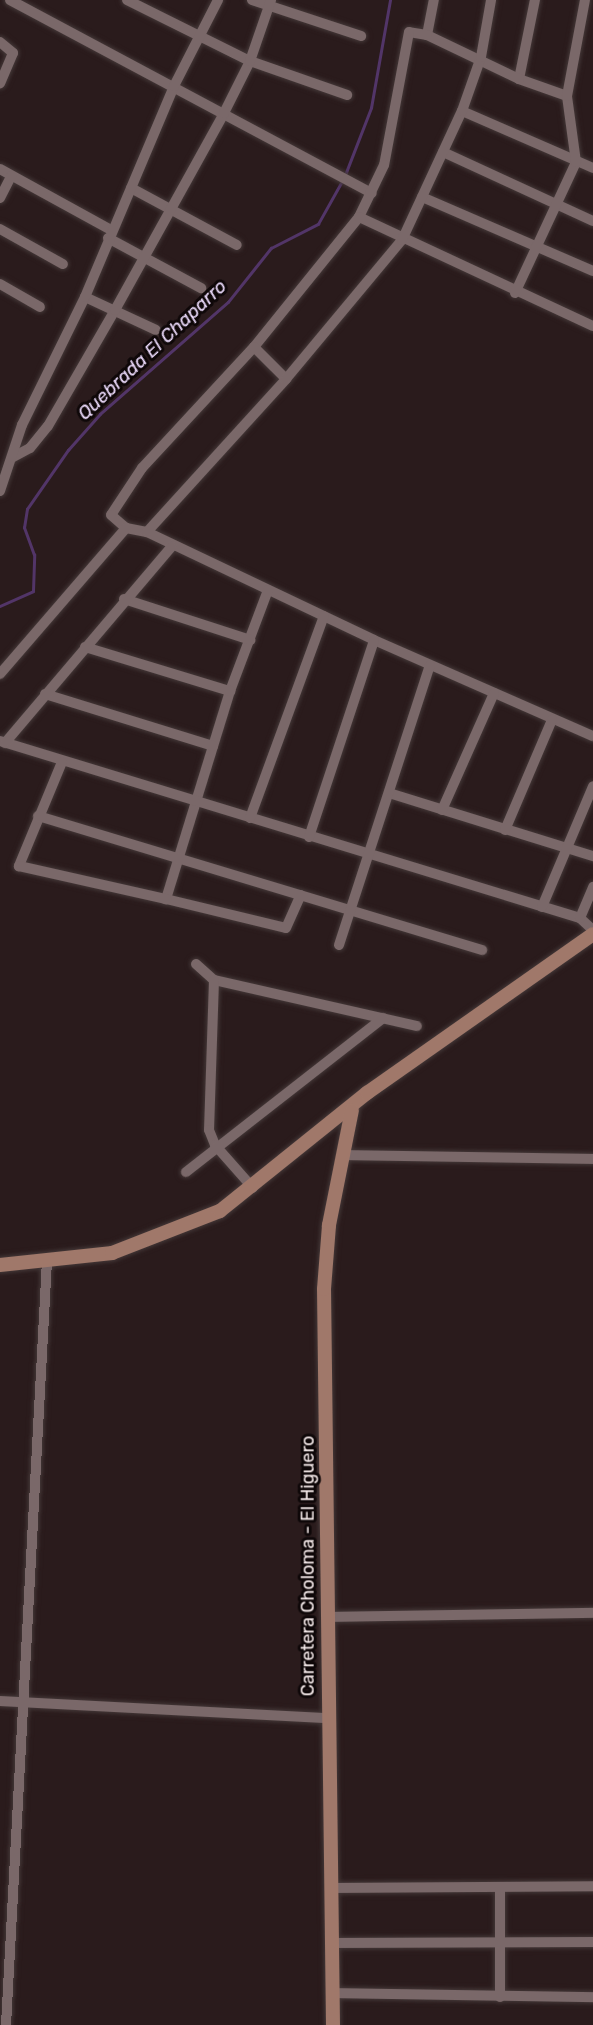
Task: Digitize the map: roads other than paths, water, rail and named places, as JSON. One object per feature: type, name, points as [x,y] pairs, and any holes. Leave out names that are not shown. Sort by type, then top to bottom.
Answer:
[{"type":"main road","points":[[0,1265],[113,1254],[165,1236],[220,1211],[352,1110],[367,1093],[593,932]]},
{"type":"main road","points":[[352,1110],[370,1102],[593,943]]},
{"type":"main road","name":"Carretera Choloma - El Higuero","points":[[333,2025],[324,1289],[328,1225],[352,1110]]},
{"type":"street","points":[[10,0],[372,193]]},
{"type":"street","points":[[127,0],[250,61],[347,96]]},
{"type":"street","points":[[0,491],[22,425],[85,297],[174,86],[218,0]]},
{"type":"street","points":[[252,0],[360,36]]},
{"type":"street","points":[[427,35],[434,0]]},
{"type":"street","points":[[146,532],[286,379],[402,240],[462,111],[481,57],[491,0]]},
{"type":"street","points":[[519,79],[535,0]]},
{"type":"street","points":[[515,293],[576,162],[567,96],[585,0]]},
{"type":"street","points":[[13,457],[30,448],[48,426],[115,310],[224,113],[250,61],[270,4]]},
{"type":"street","points":[[567,96],[519,79],[481,57],[427,35],[414,32],[407,36],[384,165],[359,217],[254,347],[177,427],[111,510],[113,519],[126,528],[146,532],[171,547],[374,640],[593,736]]},
{"type":"street","points":[[0,42],[13,53],[0,83]]},
{"type":"street","points":[[462,111],[593,168]]},
{"type":"street","points":[[443,152],[593,221]]},
{"type":"street","points":[[0,169],[110,234],[142,257],[201,288]]},
{"type":"street","points":[[0,198],[11,176]]},
{"type":"street","points":[[131,188],[237,245]]},
{"type":"street","points":[[422,197],[537,244],[593,271]]},
{"type":"street","points":[[359,217],[515,293],[593,326]]},
{"type":"street","points":[[0,229],[63,264]]},
{"type":"street","points":[[0,284],[40,307]]},
{"type":"street","points":[[85,297],[156,330]]},
{"type":"street","points":[[254,347],[286,379]]},
{"type":"street","points":[[0,674],[126,528]]},
{"type":"street","points":[[171,547],[2,742],[368,857],[580,918],[593,932]]},
{"type":"street","points":[[166,899],[230,691],[268,590]]},
{"type":"street","points":[[124,599],[250,640]]},
{"type":"street","points":[[250,818],[324,616]]},
{"type":"street","points":[[309,837],[374,640]]},
{"type":"street","points":[[85,647],[230,691]]},
{"type":"street","points":[[339,945],[430,665]]},
{"type":"street","points":[[442,810],[494,693]]},
{"type":"street","points":[[45,694],[213,746]]},
{"type":"street","points":[[505,830],[552,720]]},
{"type":"street","points":[[62,762],[19,866],[286,928],[301,895]]},
{"type":"street","points":[[542,907],[564,845],[593,786]]},
{"type":"street","points":[[389,793],[593,856]]},
{"type":"street","points":[[38,816],[482,950]]},
{"type":"street","points":[[580,918],[593,887]]},
{"type":"street","points":[[196,964],[214,980],[417,1026]]},
{"type":"street","points":[[214,980],[209,1130],[215,1145],[253,1188]]},
{"type":"street","points":[[186,1172],[215,1145],[383,1018]]},
{"type":"street","points":[[344,1155],[593,1159]]},
{"type":"street","points":[[6,2025],[47,1261]]},
{"type":"street","points":[[329,1617],[593,1613]]},
{"type":"street","points":[[0,1701],[329,1718]]},
{"type":"street","points":[[332,1888],[593,1886]]},
{"type":"street","points":[[500,1887],[500,1997]]},
{"type":"street","points":[[334,1943],[593,1942]]},
{"type":"street","points":[[333,1993],[593,1997]]},
{"type":"waterway","name":"Quebrada El Chaparro","points":[[345,175],[371,108],[390,0]]},
{"type":"waterway","name":"Quebrada El Chaparro","points":[[0,606],[33,591],[34,555],[24,528],[27,509],[68,450],[100,414],[228,302],[271,248],[318,224],[342,181]]}]
